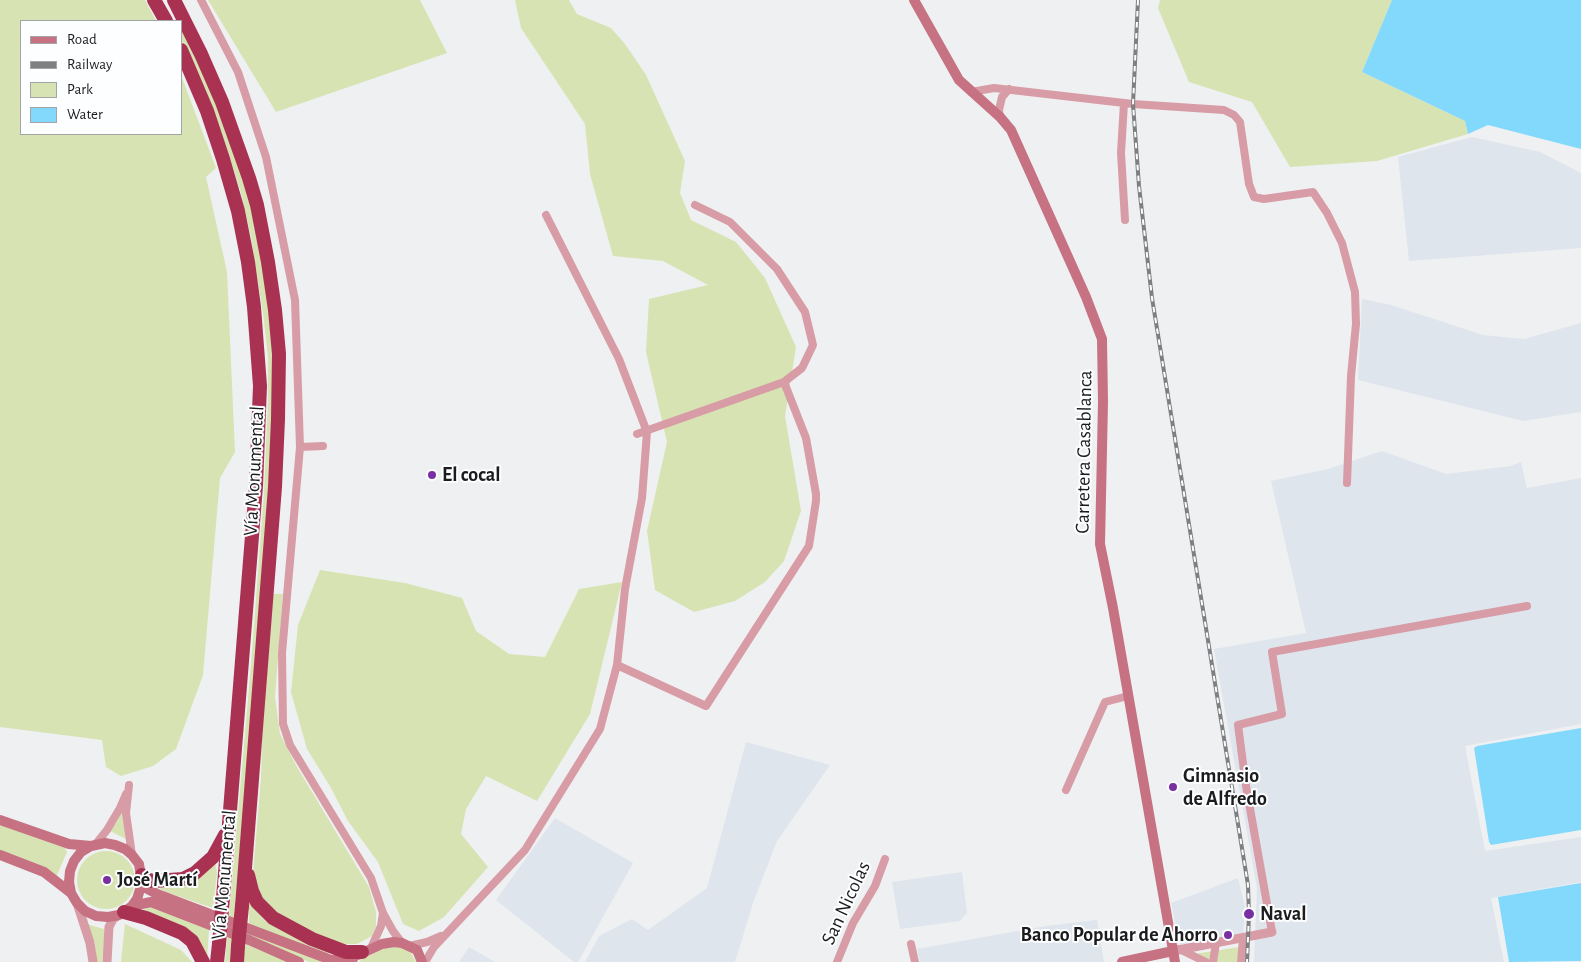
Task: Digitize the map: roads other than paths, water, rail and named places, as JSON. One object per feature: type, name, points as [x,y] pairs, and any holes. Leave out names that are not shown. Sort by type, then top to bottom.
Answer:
[{"type":"highway","points":[[154,0],[165,20]]},
{"type":"highway","name":"Vía Monumental","points":[[174,0],[222,102],[250,178],[268,262],[279,354],[275,486],[237,962]]},
{"type":"highway","name":"Vía Monumental","points":[[182,52],[207,111],[238,211],[248,262],[260,386],[256,486],[230,825],[217,962]]},
{"type":"highway","points":[[142,879],[152,881],[183,878],[195,873],[214,857],[230,825]]},
{"type":"highway","points":[[245,864],[257,902],[273,918],[283,925],[319,942],[359,955]]},
{"type":"highway","points":[[125,911],[182,933],[192,941],[203,962]]},
{"type":"main road","name":"Carretera Casablanca","points":[[914,0],[960,80],[1000,117],[1011,130],[1086,297],[1102,339],[1103,402],[1100,544],[1176,950],[1175,962]]},
{"type":"main road","points":[[0,820],[69,844],[93,846]]},
{"type":"main road","points":[[299,962],[249,940],[151,902],[108,917],[96,916],[85,911],[71,893],[70,871],[74,861],[81,852],[93,846],[105,843],[115,845],[125,849],[132,855],[139,864],[146,888],[157,894],[331,960],[359,955],[387,943],[406,944],[417,950],[423,962]]},
{"type":"main road","points":[[0,855],[44,872],[71,893]]},
{"type":"main road","points":[[125,911],[141,891],[142,879]]},
{"type":"main road","points":[[1122,962],[1176,950]]},
{"type":"street","points":[[201,0],[238,72],[266,157],[295,300],[300,447],[282,652],[283,724],[290,745],[371,878],[383,913],[393,931],[406,944],[427,942],[450,932]]},
{"type":"street","points":[[971,92],[994,88],[1009,89],[1124,103],[1224,110],[1234,115],[1240,122],[1249,184],[1254,196],[1264,199],[1314,192],[1327,212],[1342,243],[1355,292],[1356,324],[1351,376],[1347,483]]},
{"type":"street","points":[[1000,117],[999,110],[1002,97],[1009,89]]},
{"type":"street","points":[[1124,103],[1121,153],[1125,220]]},
{"type":"street","points":[[638,434],[784,382],[802,368],[813,345],[805,312],[777,268],[730,222],[695,205]]},
{"type":"street","points":[[423,962],[434,947],[525,850],[600,730],[617,665],[625,588],[642,498],[647,432],[619,359],[546,216]]},
{"type":"street","points":[[617,665],[706,706],[809,546],[816,494],[806,438],[784,382]]},
{"type":"street","points":[[300,447],[323,446]]},
{"type":"street","points":[[1176,950],[1243,939],[1272,932],[1248,796],[1238,725],[1282,714],[1272,652],[1526,606]]},
{"type":"street","points":[[1066,790],[1105,702],[1128,696]]},
{"type":"street","points":[[93,846],[107,830],[120,808],[129,785],[126,813],[132,855]]},
{"type":"street","name":"San Nicolas","points":[[837,962],[854,923],[875,886],[885,859]]},
{"type":"street","points":[[77,903],[90,942],[94,962]]},
{"type":"street","points":[[107,962],[109,927],[113,919],[125,911]]},
{"type":"street","points":[[359,955],[380,926],[383,913]]},
{"type":"street","points":[[1241,962],[1243,939]]},
{"type":"street","points":[[1213,962],[1216,943]]},
{"type":"street","points":[[911,944],[915,962]]},
{"type":"street","points":[[1176,950],[1206,962]]},
{"type":"water","points":[[1392,0],[1581,0],[1581,149],[1488,125],[1468,134],[1465,121],[1362,72]]},
{"type":"water","points":[[1581,728],[1581,830],[1491,845],[1474,748]]},
{"type":"water","points":[[1581,883],[1581,961],[1509,962],[1498,897]]},
{"type":"railway","points":[[1138,0],[1133,104],[1139,186],[1152,298],[1248,885],[1247,962]]},
{"type":"place","name":"El cocal","points":[[432,475]]},
{"type":"place","name":"Gimnasio de Alfredo","points":[[1173,787]]},
{"type":"place","name":"José Martí","points":[[107,880]]},
{"type":"place","name":"Naval","points":[[1249,914]]},
{"type":"place","name":"Banco Popular de Ahorro","points":[[1228,935]]}]
